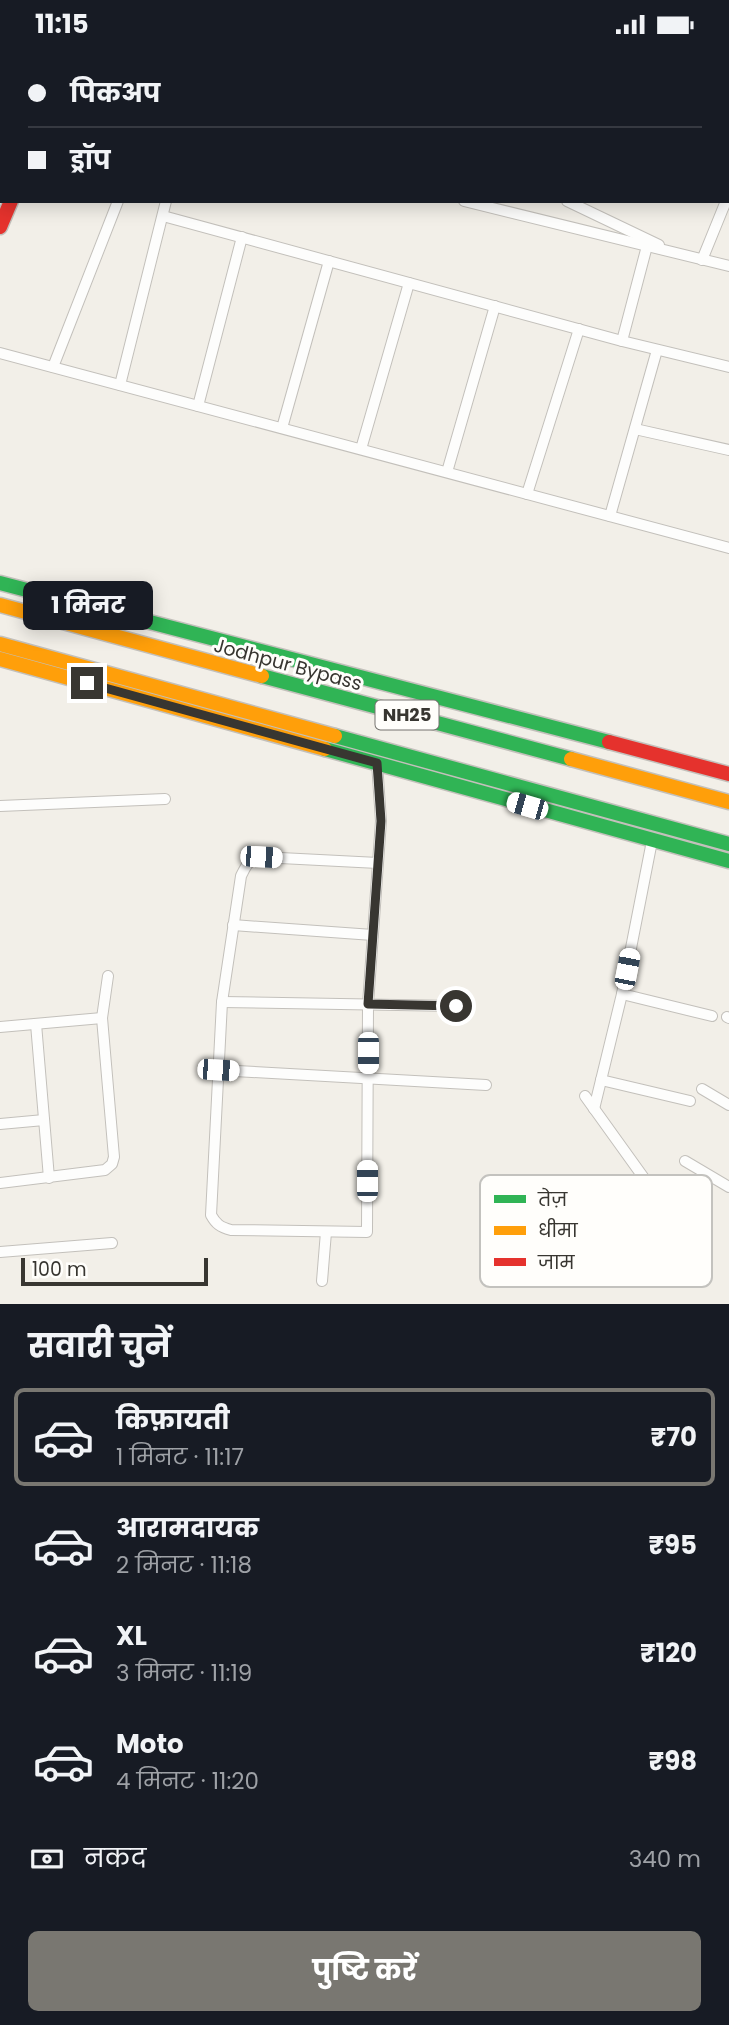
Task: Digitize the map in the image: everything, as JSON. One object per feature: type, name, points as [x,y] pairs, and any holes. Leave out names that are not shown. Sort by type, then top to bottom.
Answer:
[{"type":"main road","points":[[0,227],[9,203]]},
{"type":"main road","points":[[0,583],[729,774]]},
{"type":"main road","name":"Jodhpur Bypass","points":[[0,605],[729,802]]},
{"type":"main road","points":[[0,644],[729,844]]},
{"type":"main road","points":[[0,659],[729,861]]},
{"type":"street","points":[[53,367],[117,203]]},
{"type":"street","points":[[120,385],[166,203]]},
{"type":"street","points":[[472,203],[729,266]]},
{"type":"street","points":[[571,203],[676,253]]},
{"type":"street","points":[[702,260],[725,203]]},
{"type":"street","points":[[163,216],[622,341],[729,367]]},
{"type":"street","points":[[198,406],[242,237]]},
{"type":"street","points":[[622,341],[647,246]]},
{"type":"street","points":[[282,428],[329,261]]},
{"type":"street","points":[[361,449],[409,283]]},
{"type":"street","points":[[447,472],[495,306]]},
{"type":"street","points":[[527,493],[579,329]]},
{"type":"street","points":[[610,516],[657,350]]},
{"type":"street","points":[[0,353],[729,548]]},
{"type":"street","points":[[635,429],[729,450]]},
{"type":"street","points":[[377,763],[381,821],[368,1004],[367,1233],[222,1228],[215,1223],[211,1215],[218,1070],[222,1002],[241,876],[247,864],[254,858],[378,863]]},
{"type":"street","points":[[0,806],[165,800]]},
{"type":"street","points":[[594,1109],[622,995],[652,841]]},
{"type":"street","points":[[233,925],[373,935]]},
{"type":"street","points":[[0,1183],[105,1170],[112,1164],[114,1157],[102,1018],[108,976]]},
{"type":"street","points":[[622,995],[712,1016]]},
{"type":"street","points":[[222,1002],[456,1006]]},
{"type":"street","points":[[0,1027],[102,1018]]},
{"type":"street","points":[[36,1024],[49,1178]]},
{"type":"street","points":[[218,1070],[486,1085]]},
{"type":"street","points":[[601,1080],[690,1101]]},
{"type":"street","points":[[702,1089],[729,1105]]},
{"type":"street","points":[[585,1096],[642,1175]]},
{"type":"street","points":[[0,1124],[44,1121]]},
{"type":"street","points":[[685,1161],[709,1175]]},
{"type":"street","points":[[712,1177],[729,1187]]},
{"type":"street","points":[[322,1281],[326,1233]]},
{"type":"street","points":[[0,1252],[112,1243]]},
{"type":"traffic: fast","points":[[0,583],[609,742]]},
{"type":"traffic: fast","points":[[262,676],[571,759]]},
{"type":"traffic: fast","points":[[335,736],[729,844]]},
{"type":"traffic: fast","points":[[325,749],[729,861]]},
{"type":"traffic: slow","points":[[0,605],[262,676]]},
{"type":"traffic: slow","points":[[0,644],[335,736]]},
{"type":"traffic: slow","points":[[0,659],[325,749]]},
{"type":"traffic: slow","points":[[571,759],[729,802]]},
{"type":"traffic: jam","points":[[0,227],[10,203]]},
{"type":"traffic: jam","points":[[609,742],[729,774]]},
{"type":"route","points":[[87,683],[377,763],[381,821],[368,1004],[456,1006]]}]
